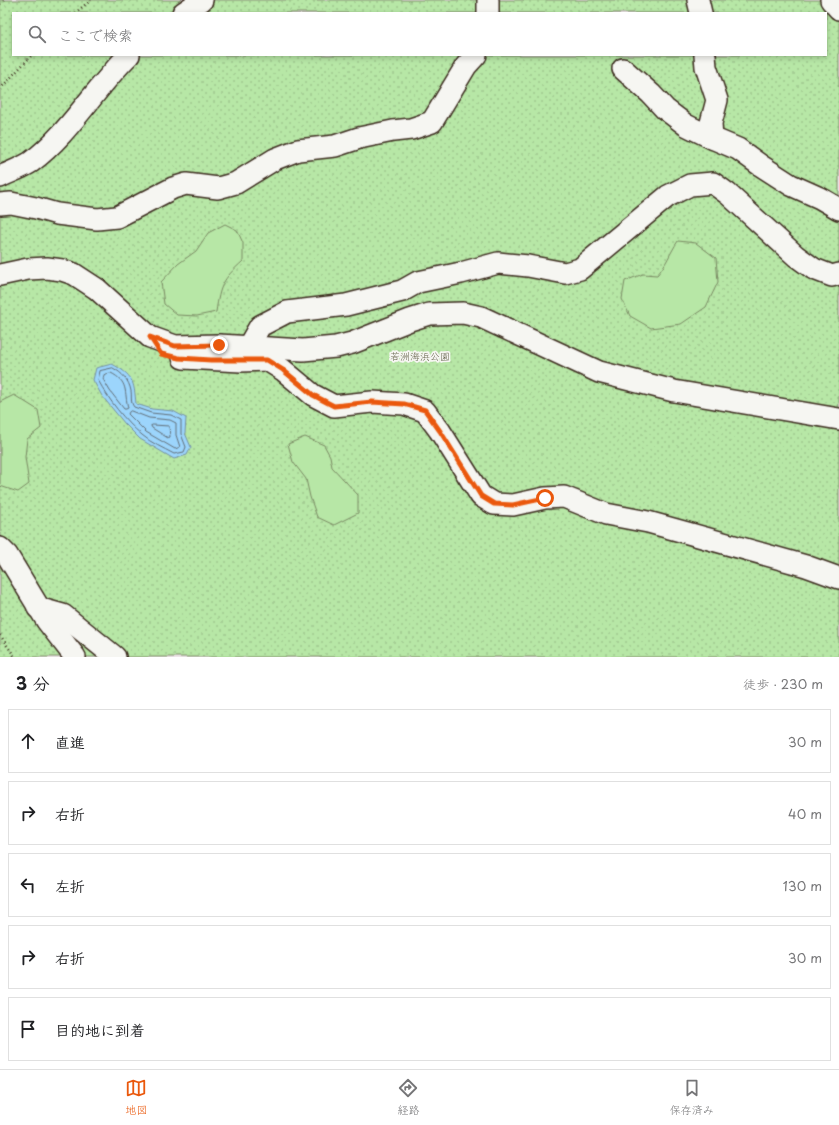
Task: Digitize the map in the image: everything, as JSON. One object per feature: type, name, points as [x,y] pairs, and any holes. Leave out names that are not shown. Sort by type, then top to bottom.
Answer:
[{"type":"lane","points":[[184,12],[202,0]]},
{"type":"lane","points":[[488,0],[488,12]]},
{"type":"lane","points":[[698,0],[701,12]]},
{"type":"lane","points":[[831,0],[839,9]]},
{"type":"lane","points":[[0,177],[30,163],[45,150],[128,56]]},
{"type":"lane","points":[[0,204],[18,204],[57,214],[97,219],[117,217],[173,188],[186,184],[218,188],[236,183],[274,159],[298,150],[335,146],[359,138],[411,129],[432,122],[466,66],[475,56]]},
{"type":"lane","points":[[705,56],[706,67],[717,100],[711,123],[712,138]]},
{"type":"lane","points":[[623,69],[651,94],[665,109],[686,125],[738,149],[760,165],[791,184],[839,209]]},
{"type":"lane","points":[[248,347],[260,326],[287,312],[346,305],[402,291],[418,282],[498,263],[528,266],[565,273],[580,269],[668,196],[690,185],[714,184],[728,194],[814,269],[832,276],[839,274]]},
{"type":"lane","points":[[0,275],[28,269],[46,268],[62,270],[74,274],[97,288],[150,337],[161,354],[179,358],[241,361],[267,360],[283,370],[313,395],[334,406],[372,402],[404,404],[425,410],[481,496],[494,504],[513,505],[545,498],[564,497],[606,514],[648,522],[806,566],[839,578]]},
{"type":"lane","points":[[150,337],[175,346],[219,345],[303,350],[336,347],[352,343],[429,314],[463,313],[481,317],[599,372],[674,391],[839,419]]},
{"type":"lane","points":[[0,548],[7,555],[51,628],[75,657]]},
{"type":"lane","points":[[38,608],[62,615],[115,657]]},
{"type":"path","points":[[0,4],[5,0]]},
{"type":"path","points":[[76,12],[91,0]]},
{"type":"path","points":[[0,89],[31,56]]},
{"type":"path","points":[[0,634],[15,657]]},
{"type":"green space","name":"若洲海浜公園","points":[[0,0],[839,0],[839,657],[0,657]]},
{"type":"green space","points":[[225,224],[237,230],[243,243],[243,261],[226,278],[219,295],[216,312],[197,316],[177,315],[164,304],[161,282],[178,264],[196,251],[208,233]]},
{"type":"green space","points":[[678,241],[696,243],[716,258],[718,282],[706,307],[681,324],[651,328],[630,316],[622,299],[625,281],[643,274],[657,275]]},
{"type":"green space","points":[[14,395],[38,410],[41,428],[27,439],[25,457],[29,484],[18,492],[0,486],[0,402]]},
{"type":"green space","points":[[305,437],[324,445],[330,456],[332,467],[358,495],[358,513],[334,525],[317,517],[306,479],[293,462],[288,444]]},
{"type":"water","points":[[112,364],[128,375],[131,380],[136,404],[152,409],[173,411],[186,418],[185,433],[191,447],[187,455],[174,459],[140,439],[125,424],[102,396],[93,380],[96,368]]},
{"type":"route","points":[[219,345],[175,346],[150,337],[161,354],[179,358],[241,361],[267,360],[283,370],[313,395],[334,406],[372,402],[404,404],[425,410],[481,496],[494,504],[513,505],[545,498]]}]
